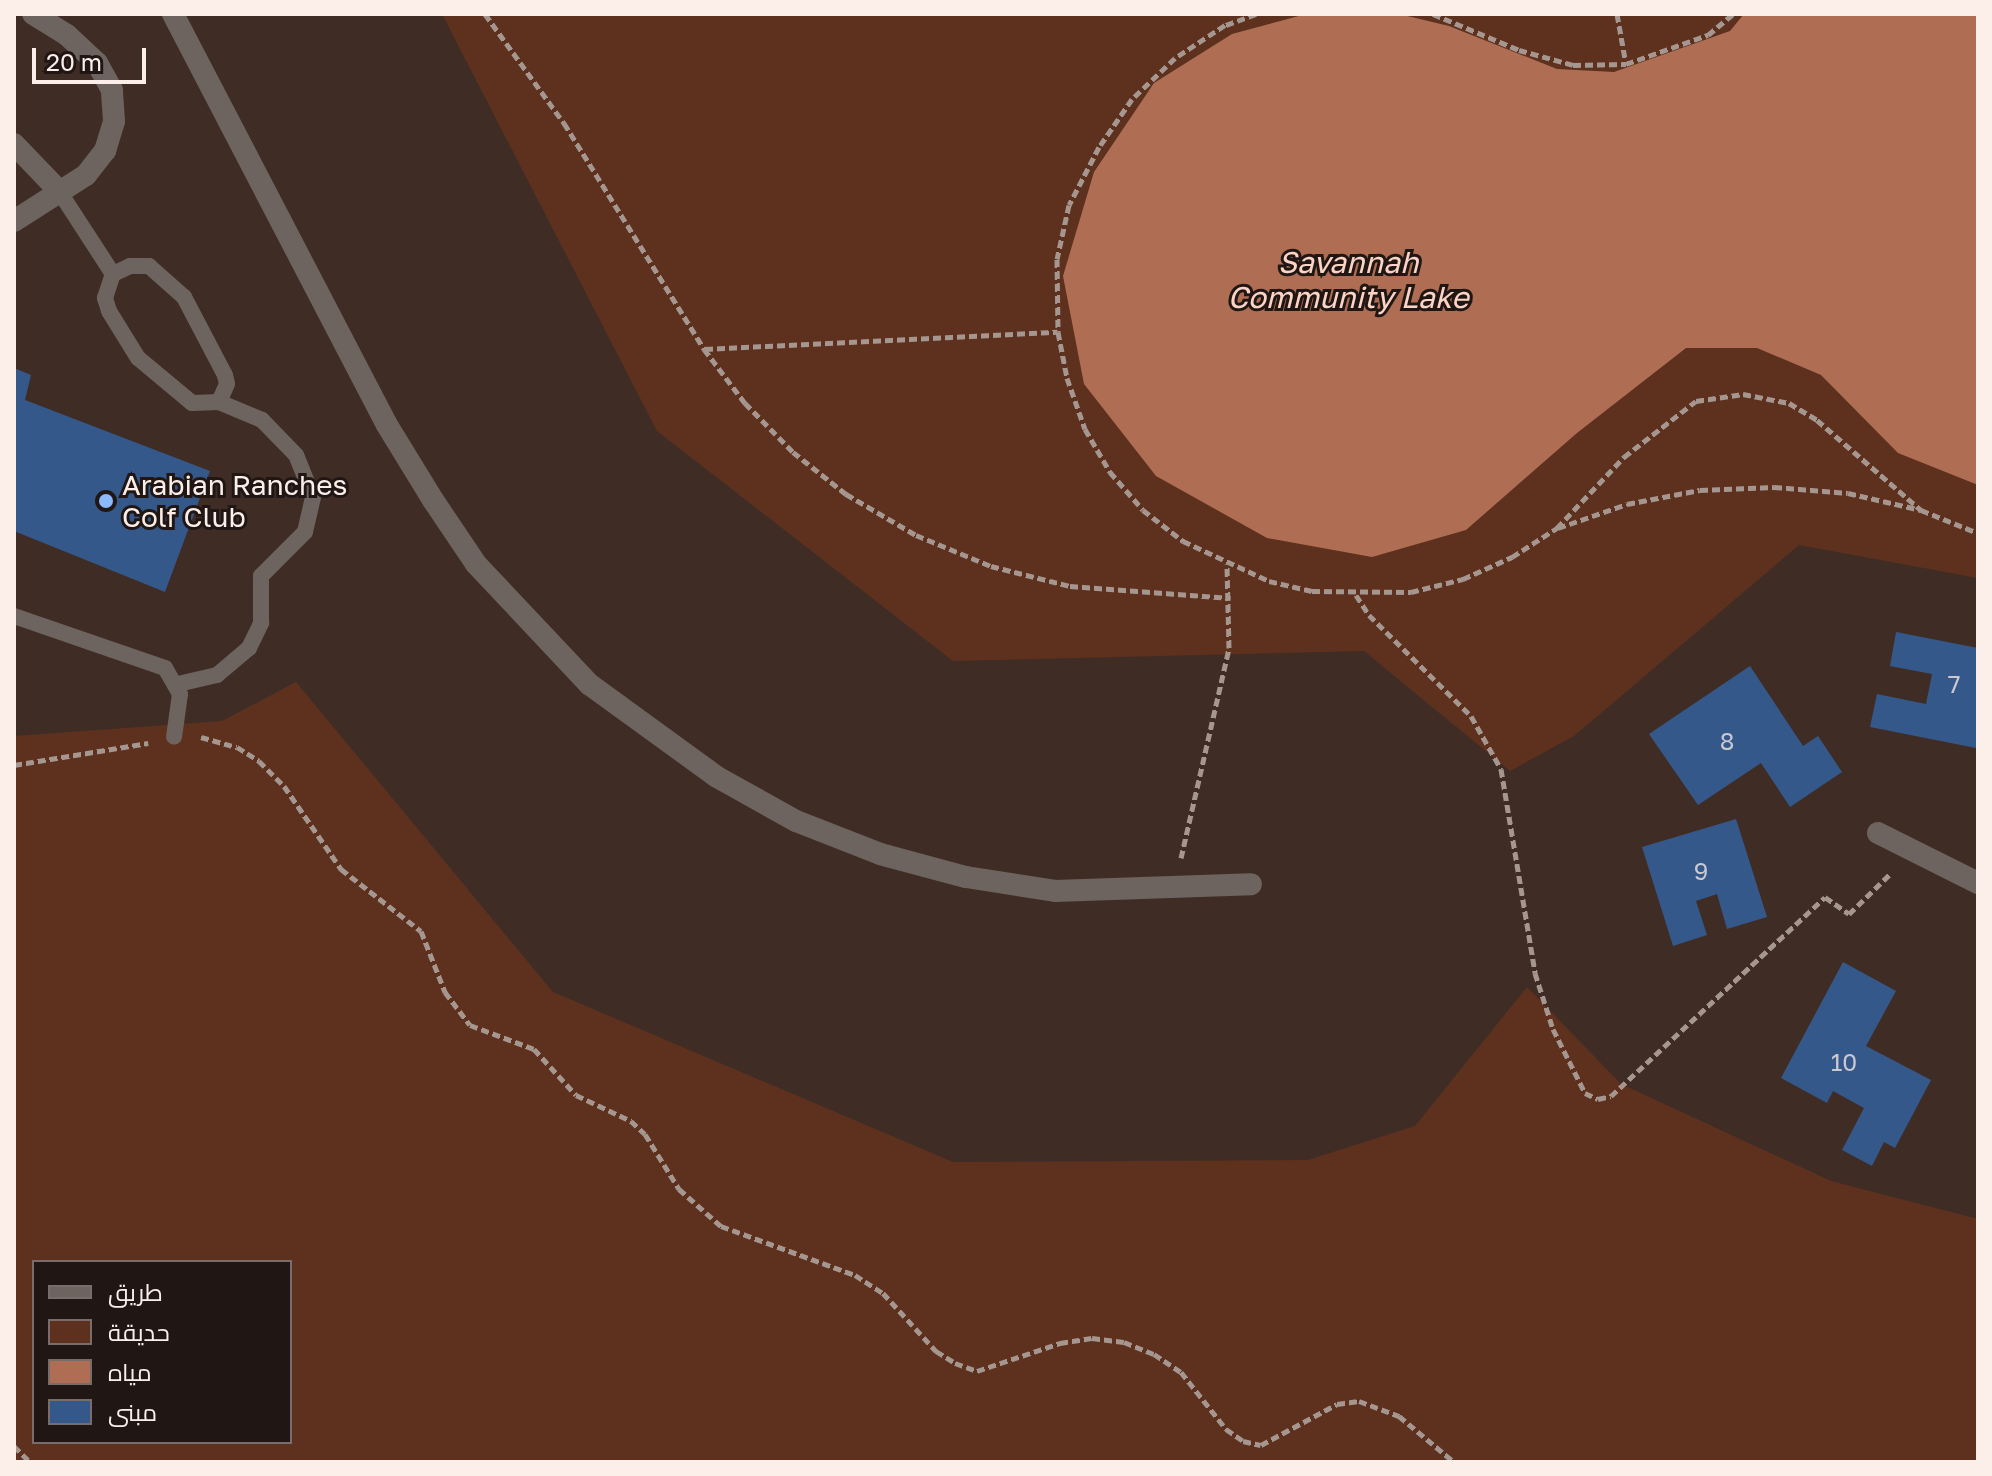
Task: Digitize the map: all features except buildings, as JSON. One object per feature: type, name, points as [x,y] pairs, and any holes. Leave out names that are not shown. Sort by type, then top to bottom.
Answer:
[{"type":"street","points":[[14,221],[86,175],[105,151],[114,121],[112,90],[97,63],[67,35],[33,14]]},
{"type":"street","points":[[173,14],[387,425],[425,488],[476,564],[589,684],[717,777],[796,821],[880,854],[966,877],[1055,891],[1174,890],[1251,884]]},
{"type":"street","points":[[14,144],[59,191]]},
{"type":"street","points":[[1878,833],[1911,853],[1978,883]]},
{"type":"lane","points":[[59,191],[113,274]]},
{"type":"lane","points":[[113,274],[149,266],[184,297],[225,375],[227,384],[219,402]]},
{"type":"lane","points":[[113,274],[105,298],[109,311],[138,358],[192,403],[219,402],[262,420],[296,455],[313,497],[305,532],[261,576],[261,623],[249,648],[217,675],[178,684]]},
{"type":"lane","points":[[14,616],[156,663],[178,684]]},
{"type":"lane","points":[[174,737],[178,684]]},
{"type":"path","points":[[485,14],[564,123],[704,349],[745,403],[793,452],[846,494],[916,535],[991,566],[1070,586],[1231,598]]},
{"type":"path","points":[[1256,14],[1225,25],[1175,58],[1132,99],[1099,147],[1069,205],[1057,259],[1058,332],[1071,391],[1110,472],[1153,518],[1183,541],[1269,581],[1356,595],[1411,592],[1463,579],[1512,557],[1557,528],[1661,425],[1696,401],[1743,394],[1789,403],[1817,420],[1921,510]]},
{"type":"path","points":[[1433,14],[1519,50],[1573,65],[1626,64],[1708,35],[1733,14]]},
{"type":"path","points":[[1617,14],[1626,64]]},
{"type":"path","points":[[704,349],[1058,332]]},
{"type":"path","points":[[1557,528],[1627,504],[1700,490],[1774,487],[1848,493],[1921,510],[1978,533]]},
{"type":"path","points":[[1174,890],[1229,648],[1231,598],[1227,564]]},
{"type":"path","points":[[1356,595],[1369,615],[1471,716],[1501,769],[1535,973],[1563,1055],[1585,1093],[1598,1099],[1611,1096],[1825,897],[1849,914],[1911,853]]},
{"type":"path","points":[[14,765],[174,737],[214,738],[259,761],[284,786],[341,869],[421,931],[455,1010],[470,1025],[534,1049],[576,1095],[631,1121],[699,1209],[756,1242],[855,1275],[883,1293],[936,1351],[955,1363],[977,1371],[1060,1343],[1092,1338],[1124,1342],[1181,1372],[1226,1429],[1243,1441],[1261,1445],[1337,1404],[1359,1401],[1399,1416],[1454,1462]]},
{"type":"path","points":[[14,1446],[30,1462]]},
{"type":"green space","points":[[442,14],[1978,14],[1978,578],[1799,545],[1574,736],[1510,771],[1364,651],[953,661],[657,431]]},
{"type":"green space","points":[[296,682],[553,992],[953,1162],[1308,1160],[1415,1126],[1527,987],[1621,1084],[1831,1181],[1978,1219],[1978,1462],[14,1462],[14,736],[222,721]]},
{"type":"water","name":"Savannah Community Lake","points":[[1306,14],[1399,14],[1449,26],[1557,69],[1614,72],[1730,31],[1744,14],[1978,14],[1978,485],[1898,453],[1821,375],[1757,348],[1686,348],[1577,433],[1466,530],[1372,557],[1267,538],[1156,476],[1084,384],[1063,276],[1094,172],[1154,83],[1232,34]]},
{"type":"place","name":"Arabian Ranches Colf Club","points":[[106,501]]}]
